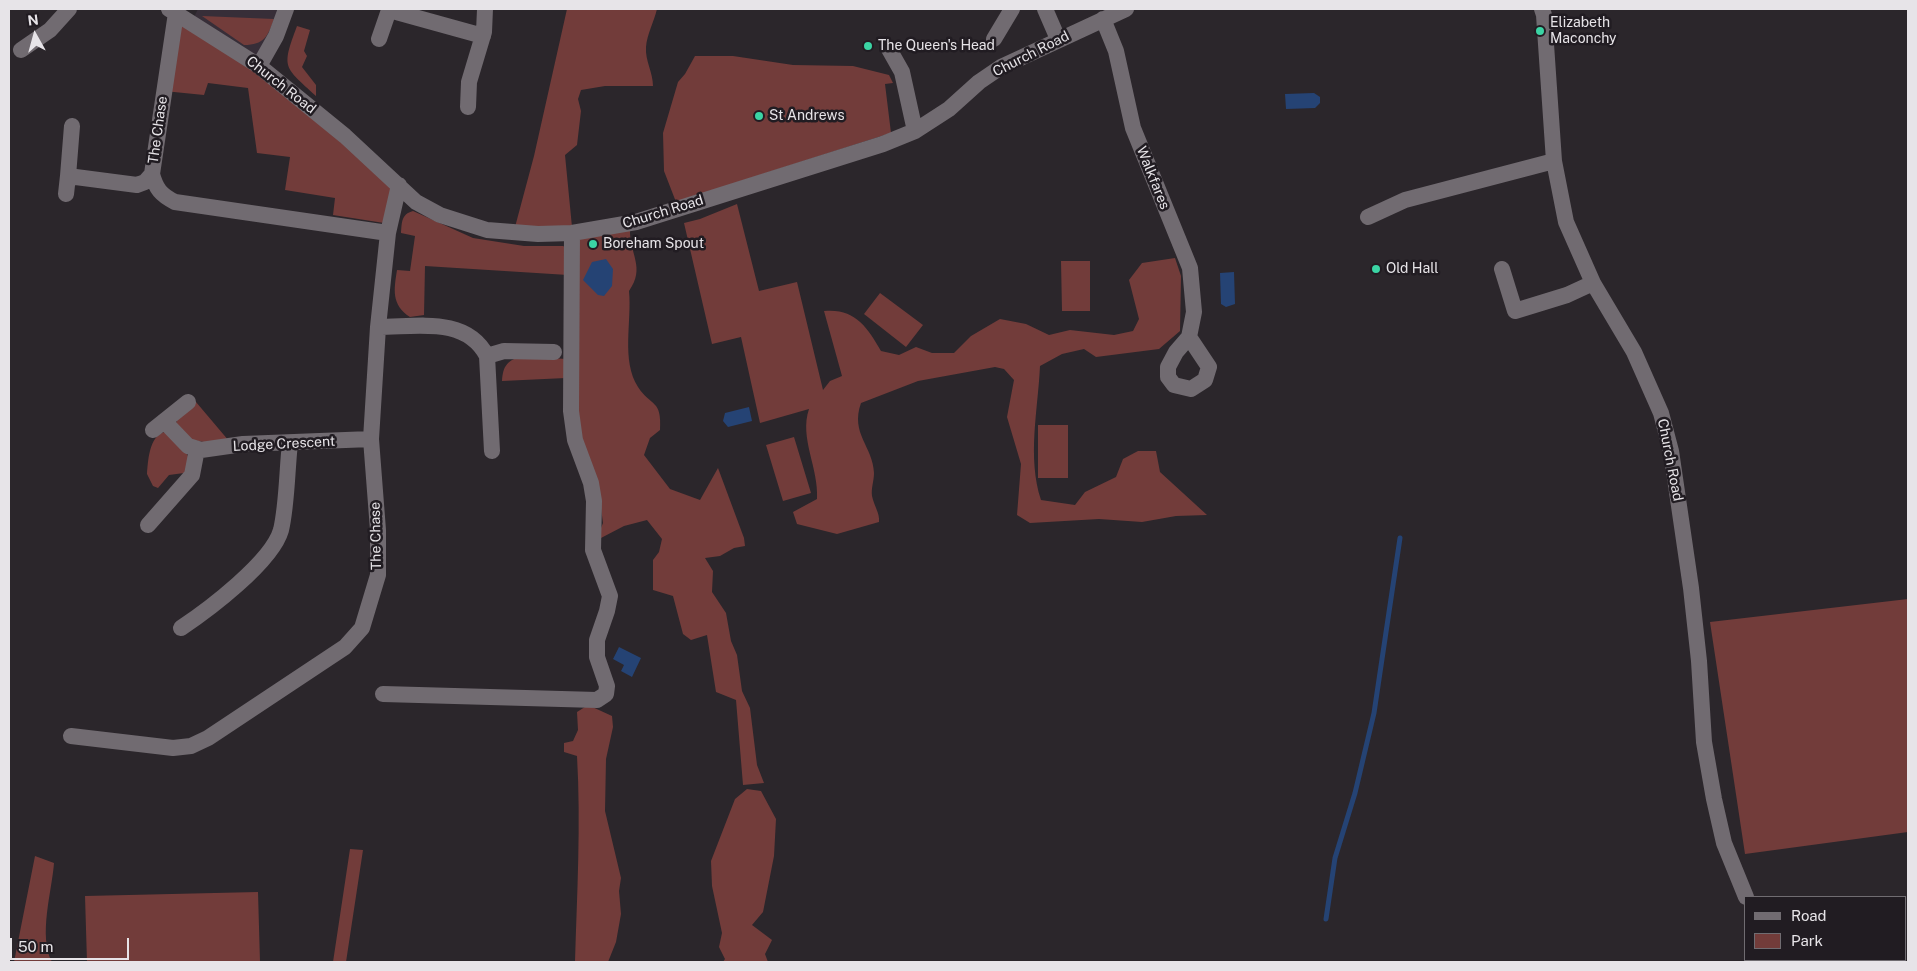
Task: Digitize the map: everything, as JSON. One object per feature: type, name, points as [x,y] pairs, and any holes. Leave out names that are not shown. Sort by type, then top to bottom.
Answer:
[{"type":"street","points":[[21,50],[50,30],[69,9]]},
{"type":"street","points":[[259,66],[276,36],[286,9]]},
{"type":"street","points":[[468,107],[469,82],[483,36],[485,9]]},
{"type":"street","points":[[994,39],[1012,9]]},
{"type":"street","points":[[1045,9],[1058,39]]},
{"type":"street","name":"Church Road","points":[[172,11],[259,66],[318,114],[416,202],[462,224],[487,230],[538,234],[572,233],[636,222],[883,144],[915,131],[949,108],[979,82],[1001,67],[1126,9]]},
{"type":"street","name":"Church Road","points":[[1542,9],[1544,15],[1554,161],[1566,222],[1592,283],[1634,352],[1661,413],[1671,451],[1692,597],[1704,742],[1710,780],[1724,843],[1746,896]]},
{"type":"street","points":[[379,39],[389,10],[483,36]]},
{"type":"street","name":"The Chase","points":[[172,11],[152,174],[156,189],[165,197],[175,202],[388,233]]},
{"type":"street","name":"Walkfares","points":[[1103,19],[1116,51],[1133,128],[1190,268],[1194,312],[1189,337]]},
{"type":"street","points":[[889,49],[902,72],[915,131]]},
{"type":"street","points":[[66,194],[72,126]]},
{"type":"street","points":[[1368,217],[1405,200],[1554,161]]},
{"type":"street","points":[[68,176],[137,185],[144,182],[152,174]]},
{"type":"street","name":"The Chase","points":[[71,736],[174,748],[191,746],[208,738],[345,647],[362,628],[378,575],[378,530],[371,439],[378,327],[388,233],[399,185]]},
{"type":"street","points":[[383,694],[597,700],[606,694],[607,686],[597,657],[597,640],[610,596],[593,550],[594,501],[591,483],[575,440],[571,411],[572,233]]},
{"type":"street","points":[[1502,269],[1515,311],[1567,296],[1592,283]]},
{"type":"street","points":[[378,327],[452,328],[468,333],[480,343],[487,356],[492,451]]},
{"type":"street","points":[[487,356],[504,351],[554,352]]},
{"type":"street","points":[[148,525],[192,475],[197,449],[188,446],[159,425],[188,402]]},
{"type":"street","name":"Lodge Crescent","points":[[197,449],[371,439]]},
{"type":"street","points":[[181,628],[207,610],[246,576],[274,546],[280,530],[290,443]]},
{"type":"shaded area","points":[[198,9],[284,9],[258,59],[194,17]]},
{"type":"green space","points":[[567,9],[657,9],[646,47],[653,86],[605,86],[581,90],[578,99],[581,111],[577,145],[565,155],[572,227],[515,227],[534,156]]},
{"type":"green space","points":[[176,13],[259,66],[399,185],[384,223],[333,215],[335,198],[285,190],[290,157],[257,153],[248,88],[208,83],[204,95],[164,91]]},
{"type":"green space","points":[[202,16],[274,19],[270,30],[261,41],[251,45],[244,45]]},
{"type":"green space","points":[[297,26],[310,30],[304,51],[307,56],[302,67],[316,85],[316,96],[297,78],[288,66],[289,51]]},
{"type":"green space","points":[[695,56],[733,56],[793,65],[853,66],[889,75],[893,83],[885,84],[891,133],[676,202],[664,171],[663,133],[678,82]]},
{"type":"green space","points":[[737,204],[759,291],[797,282],[823,390],[830,381],[842,376],[824,311],[844,312],[852,316],[865,327],[881,351],[899,355],[916,347],[932,353],[954,353],[971,336],[1000,319],[1026,324],[1049,335],[1070,330],[1114,335],[1133,331],[1139,319],[1129,280],[1142,263],[1175,258],[1181,276],[1180,331],[1159,349],[1096,357],[1084,349],[1062,354],[1040,366],[1034,433],[1037,484],[1041,500],[1075,505],[1085,492],[1116,477],[1123,459],[1138,451],[1156,451],[1160,472],[1207,515],[1176,516],[1142,522],[1099,519],[1030,523],[1017,515],[1021,464],[1007,417],[1014,380],[1004,369],[995,367],[918,381],[861,403],[858,423],[873,464],[872,496],[879,516],[879,522],[837,534],[797,524],[793,512],[817,499],[817,487],[806,431],[809,409],[760,423],[741,337],[712,344],[684,223],[700,219]]},
{"type":"green space","points":[[413,211],[473,238],[524,246],[563,246],[567,248],[568,275],[425,266],[424,315],[410,317],[397,302],[395,284],[397,270],[410,271],[415,236],[401,233],[404,217]]},
{"type":"green space","points":[[630,229],[630,238],[637,267],[634,282],[629,291],[628,353],[633,376],[638,387],[655,404],[660,420],[660,430],[650,438],[644,455],[670,489],[700,500],[718,468],[744,538],[745,546],[734,548],[720,556],[705,558],[713,571],[712,592],[726,613],[731,641],[737,655],[742,691],[750,708],[757,765],[764,783],[743,785],[736,700],[716,692],[707,635],[691,640],[683,634],[673,596],[653,590],[653,560],[659,552],[662,539],[647,520],[624,526],[601,538],[599,533],[603,523],[598,486],[578,438],[576,239]]},
{"type":"green space","points":[[1061,261],[1090,261],[1090,311],[1062,311]]},
{"type":"green space","points":[[880,293],[923,325],[906,347],[864,314]]},
{"type":"green space","points":[[523,356],[566,359],[566,378],[502,381],[503,371],[507,364],[513,359]]},
{"type":"green space","points":[[196,402],[229,441],[210,443],[192,440],[176,423],[178,417]]},
{"type":"green space","points":[[1038,425],[1068,425],[1068,478],[1038,478]]},
{"type":"green space","points":[[164,432],[186,452],[191,463],[184,473],[169,475],[158,488],[153,486],[147,474],[148,463],[152,444]]},
{"type":"green space","points":[[794,437],[811,493],[783,501],[766,445]]},
{"type":"green space","points":[[1908,599],[1908,832],[1745,854],[1710,622]]},
{"type":"green space","points":[[588,705],[612,716],[613,727],[606,759],[605,811],[621,878],[619,891],[621,914],[616,942],[608,962],[575,962],[579,834],[577,756],[564,752],[564,743],[573,741],[578,730],[577,712]]},
{"type":"green space","points":[[747,789],[761,791],[776,819],[774,856],[763,912],[752,925],[772,940],[765,954],[768,962],[723,962],[725,959],[719,947],[722,933],[712,886],[711,861],[735,799]]},
{"type":"green space","points":[[350,849],[363,850],[346,962],[333,962]]},
{"type":"green space","points":[[35,856],[54,863],[46,927],[48,951],[52,962],[14,962]]},
{"type":"green space","points":[[258,892],[260,962],[87,962],[85,896]]},
{"type":"water","points":[[1314,93],[1320,97],[1320,103],[1315,108],[1286,109],[1285,94]]},
{"type":"water","points":[[606,259],[613,269],[612,286],[604,296],[598,295],[583,280],[592,262]]},
{"type":"water","points":[[1234,272],[1235,304],[1226,307],[1221,304],[1220,273]]},
{"type":"water","points":[[749,407],[752,421],[728,427],[723,421],[725,413]]},
{"type":"water","points":[[619,647],[641,658],[632,677],[621,671],[624,665],[613,659]]},
{"type":"waterway","points":[[1326,919],[1335,858],[1355,793],[1374,713],[1400,538]]},
{"type":"place","name":"Elizabeth Maconchy","points":[[1540,31]]},
{"type":"place","name":"The Queen's Head","points":[[868,46]]},
{"type":"place","name":"St Andrews","points":[[759,116]]},
{"type":"place","name":"Boreham Spout","points":[[593,244]]},
{"type":"place","name":"Old Hall","points":[[1376,269]]}]
